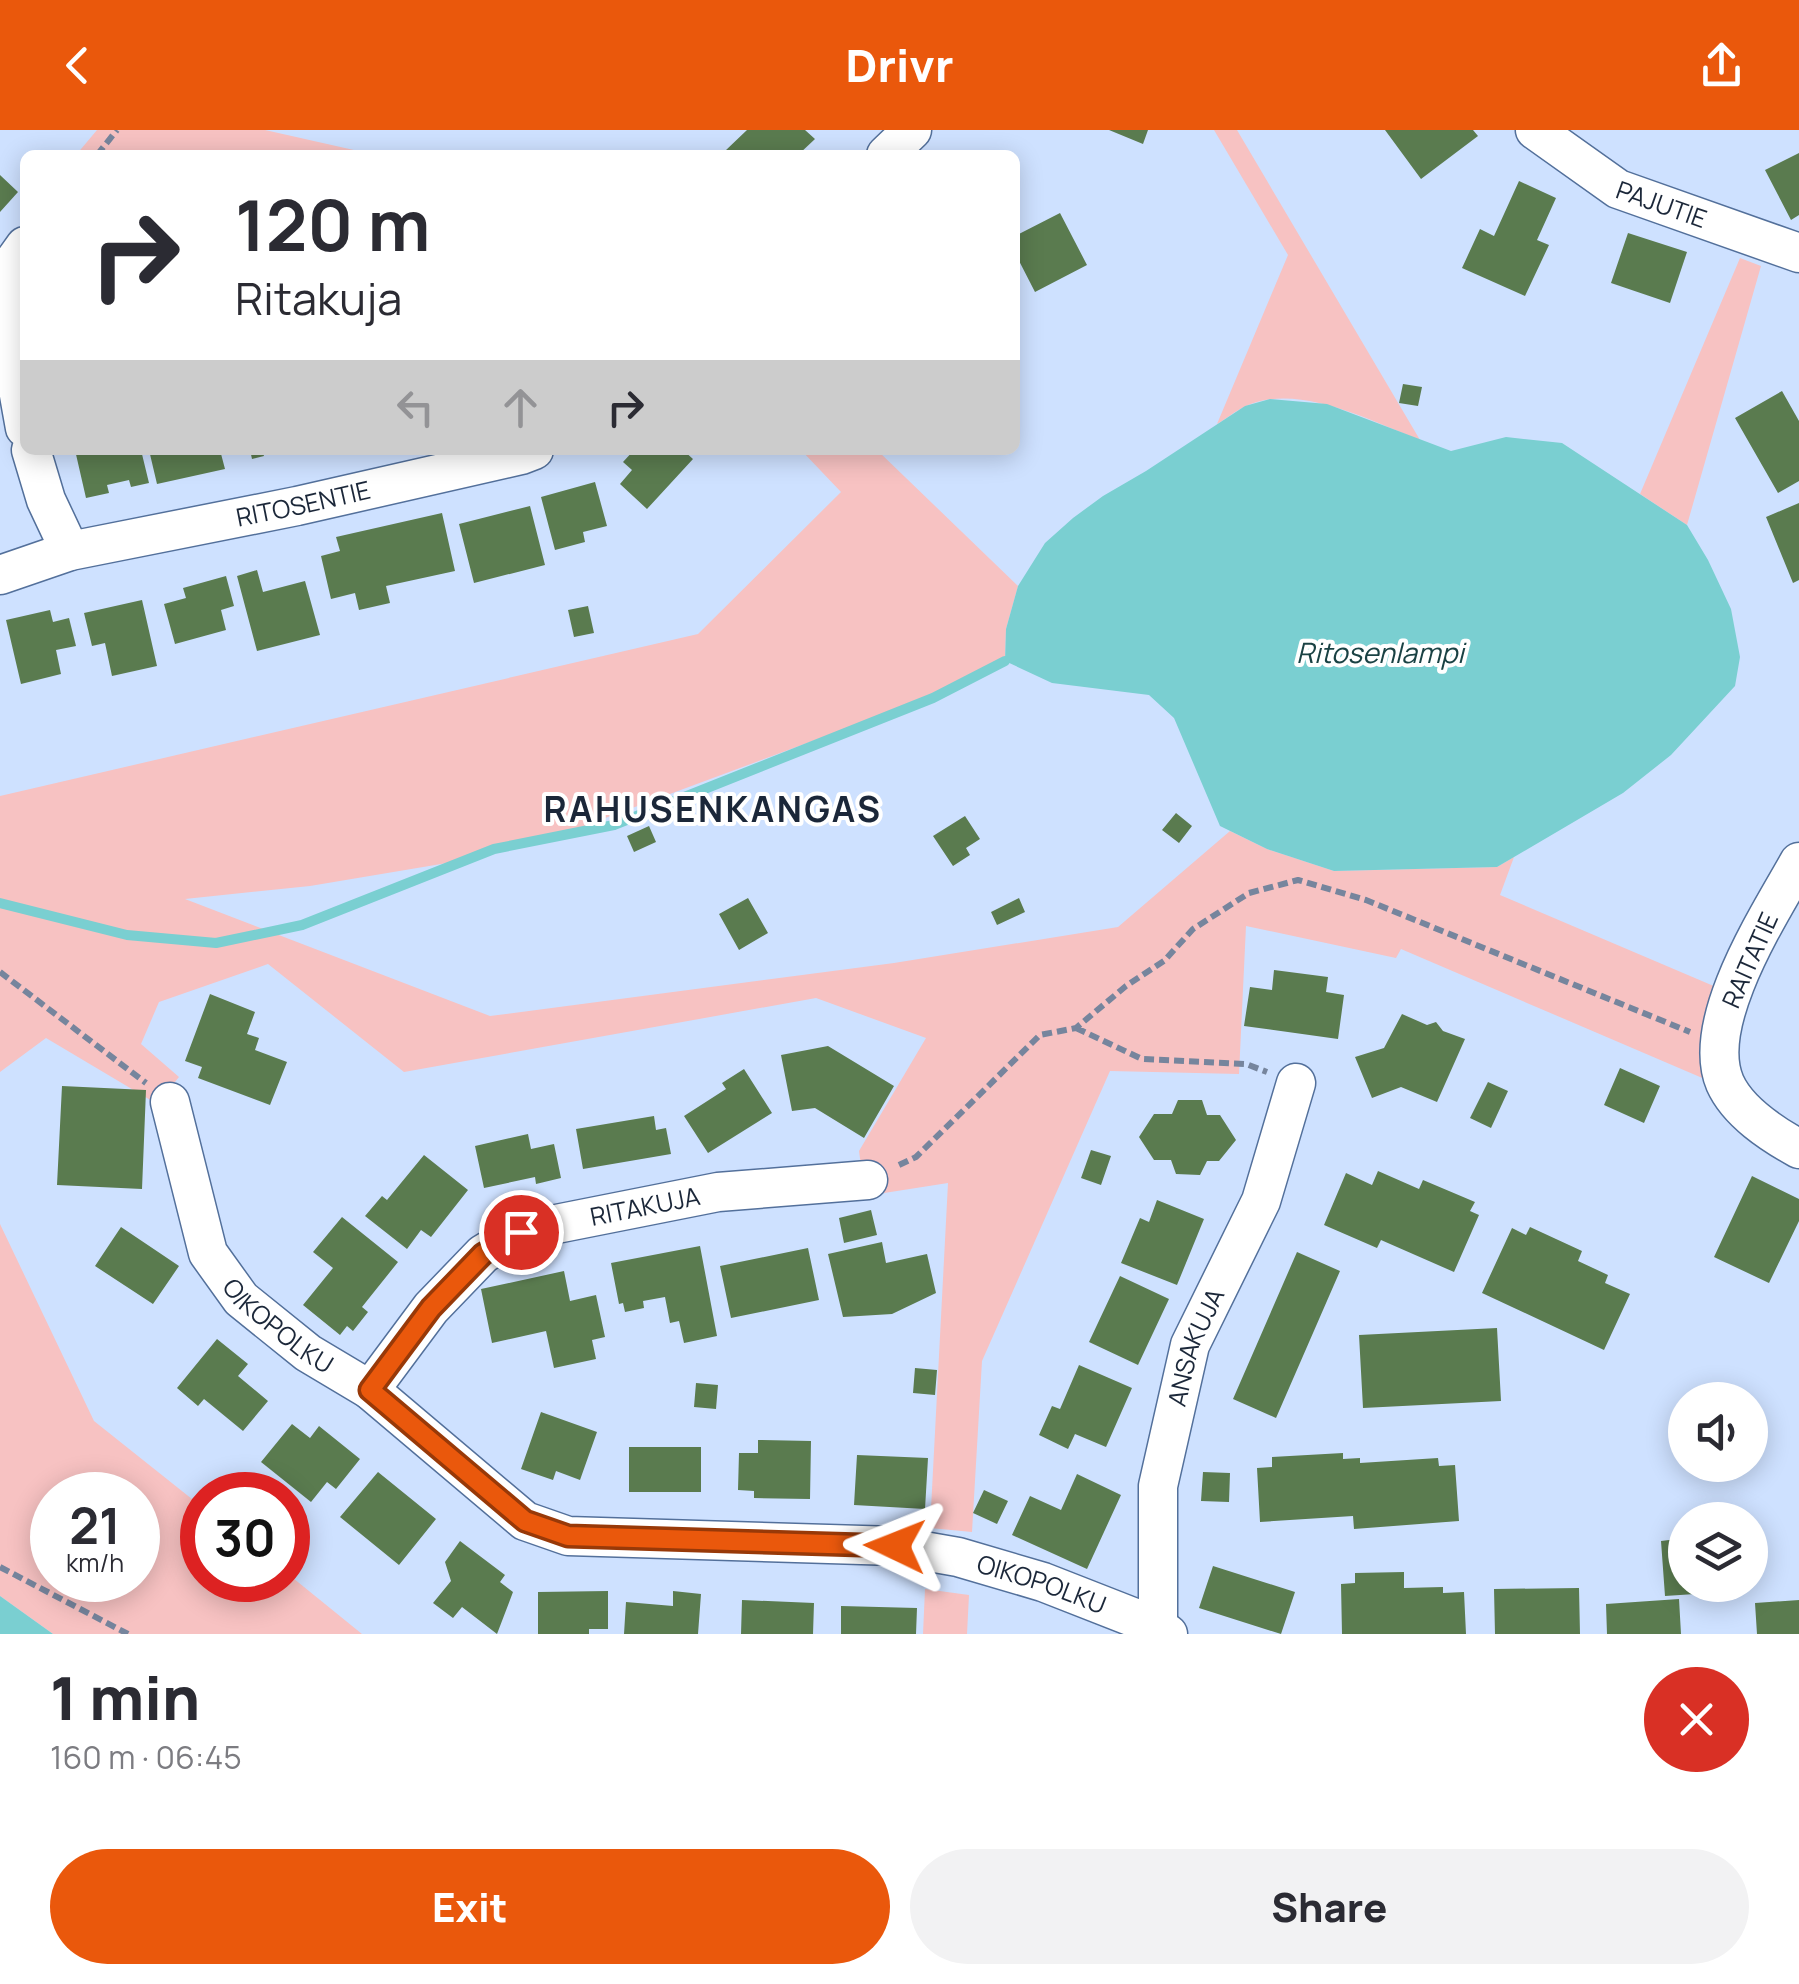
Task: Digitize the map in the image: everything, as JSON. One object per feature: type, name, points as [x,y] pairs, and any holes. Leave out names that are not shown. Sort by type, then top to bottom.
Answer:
[{"type":"street","points":[[891,150],[912,130]]},
{"type":"street","name":"PAJUTIE","points":[[1536,130],[1618,189],[1799,253]]},
{"type":"street","points":[[20,253],[10,267],[2,301],[20,400]]},
{"type":"street","points":[[32,455],[46,500],[70,551]]},
{"type":"street","name":"RITOSENTIE","points":[[0,576],[70,551],[296,506],[521,455]]},
{"type":"street","name":"RAITATIE","points":[[1799,862],[1729,997],[1720,1043],[1724,1082],[1737,1100],[1762,1126],[1799,1149]]},
{"type":"street","name":"ANSAKUJA","points":[[1163,1631],[1158,1486],[1190,1344],[1260,1201],[1296,1083]]},
{"type":"street","name":"OIKOPOLKU","points":[[170,1102],[208,1253],[241,1299],[308,1353],[370,1390],[525,1521],[568,1536],[895,1546],[958,1557],[1044,1582],[1163,1631]]},
{"type":"street","name":"RITAKUJA","points":[[370,1390],[431,1308],[483,1254],[521,1232],[718,1192],[868,1180]]},
{"type":"path","points":[[101,150],[117,130]]},
{"type":"path","points":[[868,1180],[916,1157],[1040,1035],[1076,1028],[1126,986],[1164,962],[1193,929],[1249,893],[1298,880],[1366,900],[1720,1043]]},
{"type":"path","points":[[0,972],[170,1102]]},
{"type":"path","points":[[1076,1028],[1142,1059],[1246,1064],[1296,1083]]},
{"type":"path","points":[[0,1567],[128,1634]]},
{"type":"shaded area","points":[[97,130],[265,130],[354,150],[80,150]]},
{"type":"shaded area","points":[[1214,130],[1237,130],[1420,440],[1356,414],[1287,399],[1264,400],[1244,407],[1217,424],[1288,255]]},
{"type":"shaded area","points":[[1740,258],[1761,266],[1687,525],[1640,494]]},
{"type":"shaded area","points":[[806,455],[882,455],[1018,586],[1006,629],[1005,661],[888,713],[573,830],[447,863],[310,886],[185,899],[490,1016],[894,963],[1118,927],[1230,831],[1267,849],[1334,871],[1497,867],[1514,857],[1500,895],[1716,987],[1707,1080],[1401,949],[1396,958],[1246,926],[1239,1074],[1110,1071],[982,1361],[972,1532],[930,1528],[948,1183],[865,1196],[859,1151],[926,1038],[816,998],[404,1072],[268,964],[159,1002],[141,1044],[179,1077],[157,1104],[46,1038],[0,1072],[0,796],[698,634],[841,492]]},
{"type":"shaded area","points":[[0,1224],[94,1421],[158,1472],[30,1472],[30,1602],[160,1602],[160,1474],[180,1489],[180,1602],[310,1602],[310,1592],[362,1634],[53,1634],[0,1596]]},
{"type":"shaded area","points":[[925,1589],[969,1595],[967,1634],[923,1634]]},
{"type":"water","name":"Ritosenlampi","points":[[1270,399],[1327,404],[1451,451],[1506,437],[1562,443],[1687,525],[1731,609],[1740,657],[1735,686],[1671,755],[1623,793],[1497,867],[1334,871],[1267,849],[1220,826],[1174,718],[1149,695],[1052,683],[1005,661],[1006,629],[1018,586],[1045,543],[1073,518],[1245,406]]},
{"type":"water","points":[[0,1596],[53,1634],[0,1634]]},
{"type":"building","points":[[747,130],[805,130],[815,139],[803,150],[726,150]]},
{"type":"building","points":[[1109,130],[1148,130],[1143,144]]},
{"type":"building","points":[[1385,130],[1473,130],[1478,136],[1421,179]]},
{"type":"building","points":[[1799,153],[1799,215],[1791,220],[1765,170]]},
{"type":"building","points":[[0,175],[18,192],[0,212]]},
{"type":"building","points":[[1519,181],[1556,198],[1537,240],[1549,245],[1525,296],[1462,268],[1480,229],[1494,236]]},
{"type":"building","points":[[1060,213],[1087,265],[1035,292],[1020,263],[1020,233]]},
{"type":"building","points":[[1628,233],[1687,252],[1670,303],[1611,283]]},
{"type":"building","points":[[1403,384],[1422,387],[1418,406],[1399,403]]},
{"type":"building","points":[[1782,391],[1799,421],[1799,481],[1778,493],[1735,418]]},
{"type":"building","points":[[76,455],[142,455],[149,483],[131,487],[129,480],[107,485],[109,493],[86,498]]},
{"type":"building","points":[[150,455],[221,455],[225,469],[157,484]]},
{"type":"building","points":[[629,455],[689,455],[693,459],[647,509],[620,484],[632,470],[623,462]]},
{"type":"building","points":[[595,482],[607,526],[583,532],[585,542],[555,550],[541,497]]},
{"type":"building","points":[[1799,503],[1799,580],[1793,583],[1766,517]]},
{"type":"building","points":[[530,506],[545,565],[474,583],[459,524]]},
{"type":"building","points":[[442,513],[455,571],[386,586],[390,603],[359,610],[355,593],[331,599],[321,556],[340,551],[336,537]]},
{"type":"building","points":[[257,570],[263,592],[305,581],[320,635],[257,651],[237,576]]},
{"type":"building","points":[[226,576],[234,606],[221,610],[226,630],[175,644],[164,604],[186,598],[183,588]]},
{"type":"building","points":[[142,600],[157,666],[112,676],[105,643],[92,646],[84,613]]},
{"type":"building","points":[[588,606],[594,633],[574,637],[568,610]]},
{"type":"building","points":[[50,610],[53,622],[69,618],[76,646],[56,650],[61,674],[21,684],[6,620]]},
{"type":"building","points":[[1176,813],[1192,826],[1179,843],[1162,830]]},
{"type":"building","points":[[965,816],[980,839],[966,848],[970,855],[953,866],[933,836]]},
{"type":"building","points":[[649,826],[656,842],[634,852],[627,836]]},
{"type":"building","points":[[748,898],[768,933],[739,950],[719,914]]},
{"type":"building","points":[[1019,898],[1025,912],[997,925],[991,912]]},
{"type":"building","points":[[1274,970],[1328,977],[1326,992],[1344,995],[1338,1039],[1244,1026],[1250,987],[1272,990]]},
{"type":"building","points":[[210,994],[255,1012],[247,1034],[259,1038],[255,1050],[287,1062],[270,1105],[198,1078],[202,1067],[185,1061]]},
{"type":"building","points":[[1402,1014],[1427,1025],[1436,1022],[1443,1031],[1465,1039],[1437,1102],[1401,1087],[1372,1098],[1355,1057],[1384,1048]]},
{"type":"building","points":[[828,1046],[894,1086],[864,1138],[815,1108],[792,1111],[781,1055]]},
{"type":"building","points":[[1620,1068],[1660,1086],[1644,1123],[1604,1105]]},
{"type":"building","points":[[744,1069],[772,1113],[708,1153],[684,1116],[726,1089],[722,1083]]},
{"type":"building","points":[[1488,1082],[1508,1091],[1491,1128],[1470,1118]]},
{"type":"building","points":[[62,1086],[146,1090],[142,1189],[57,1185]]},
{"type":"building","points":[[1178,1100],[1202,1100],[1207,1115],[1220,1115],[1236,1140],[1219,1161],[1207,1161],[1200,1175],[1176,1174],[1171,1160],[1154,1160],[1139,1137],[1154,1114],[1172,1114]]},
{"type":"building","points":[[654,1116],[656,1130],[666,1128],[671,1154],[583,1169],[576,1129]]},
{"type":"building","points":[[528,1134],[531,1149],[554,1144],[561,1178],[536,1184],[535,1177],[484,1188],[475,1146]]},
{"type":"building","points":[[1091,1150],[1111,1156],[1101,1185],[1081,1178]]},
{"type":"building","points":[[424,1155],[468,1190],[431,1237],[421,1230],[407,1249],[365,1216],[382,1196],[387,1200]]},
{"type":"building","points":[[1378,1171],[1419,1189],[1423,1180],[1475,1202],[1470,1211],[1479,1215],[1454,1272],[1381,1240],[1377,1248],[1324,1225],[1346,1173],[1372,1185]]},
{"type":"building","points":[[1752,1176],[1799,1199],[1799,1221],[1769,1283],[1714,1257]]},
{"type":"building","points":[[1157,1200],[1204,1219],[1177,1285],[1121,1263],[1140,1218],[1149,1222]]},
{"type":"building","points":[[871,1210],[877,1235],[844,1243],[839,1218]]},
{"type":"building","points":[[342,1217],[398,1262],[362,1307],[368,1312],[353,1331],[347,1326],[340,1335],[303,1305],[333,1268],[313,1252]]},
{"type":"building","points":[[121,1227],[179,1266],[153,1304],[95,1266]]},
{"type":"building","points":[[1530,1227],[1582,1251],[1578,1261],[1608,1275],[1605,1283],[1630,1294],[1604,1350],[1482,1293],[1512,1228],[1526,1235]]},
{"type":"building","points":[[882,1242],[886,1263],[927,1254],[936,1293],[892,1314],[843,1317],[828,1254]]},
{"type":"building","points":[[700,1246],[717,1336],[684,1343],[679,1321],[670,1323],[665,1297],[643,1301],[644,1308],[625,1312],[623,1303],[619,1304],[611,1263]]},
{"type":"building","points":[[808,1248],[819,1300],[731,1318],[720,1266]]},
{"type":"building","points":[[1297,1252],[1340,1271],[1276,1418],[1233,1399]]},
{"type":"building","points":[[564,1271],[570,1301],[596,1295],[605,1337],[592,1340],[596,1359],[554,1368],[546,1331],[492,1343],[481,1289]]},
{"type":"building","points":[[1120,1276],[1169,1299],[1138,1365],[1089,1342]]},
{"type":"building","points":[[1497,1328],[1501,1401],[1363,1408],[1359,1335]]},
{"type":"building","points":[[217,1339],[248,1364],[238,1376],[268,1401],[243,1431],[204,1399],[198,1406],[177,1388]]},
{"type":"building","points":[[1079,1365],[1132,1388],[1106,1447],[1075,1434],[1068,1449],[1039,1435],[1052,1406],[1060,1409]]},
{"type":"building","points":[[915,1368],[937,1370],[935,1395],[913,1393]]},
{"type":"building","points":[[696,1383],[718,1385],[716,1409],[694,1407]]},
{"type":"building","points":[[541,1412],[597,1432],[580,1480],[556,1471],[553,1480],[521,1469]]},
{"type":"building","points":[[292,1424],[310,1438],[319,1426],[360,1459],[336,1489],[327,1482],[311,1502],[310,1472],[274,1472],[261,1462]]},
{"type":"building","points":[[758,1440],[811,1441],[810,1499],[754,1498],[754,1491],[738,1490],[739,1453],[758,1453]]},
{"type":"building","points":[[629,1447],[701,1447],[701,1492],[629,1492]]},
{"type":"building","points":[[1343,1453],[1343,1459],[1360,1458],[1360,1463],[1438,1458],[1439,1466],[1455,1465],[1459,1521],[1354,1529],[1353,1516],[1260,1522],[1257,1468],[1272,1467],[1272,1457]]},
{"type":"building","points":[[857,1455],[928,1458],[925,1509],[854,1505]]},
{"type":"building","points":[[378,1472],[436,1519],[399,1565],[340,1517]]},
{"type":"building","points":[[1203,1472],[1230,1473],[1229,1502],[1201,1501]]},
{"type":"building","points":[[1077,1474],[1121,1495],[1087,1569],[1012,1535],[1030,1496],[1061,1510]]},
{"type":"building","points":[[984,1490],[1008,1501],[997,1524],[973,1513]]},
{"type":"building","points":[[1668,1540],[1668,1596],[1665,1596],[1661,1541]]},
{"type":"building","points":[[460,1541],[505,1575],[500,1582],[513,1592],[497,1634],[462,1607],[453,1618],[433,1603],[451,1581],[445,1562]]},
{"type":"building","points":[[1213,1566],[1295,1592],[1281,1634],[1199,1608]]},
{"type":"building","points":[[1404,1572],[1404,1588],[1443,1587],[1443,1593],[1464,1592],[1466,1634],[1342,1634],[1341,1584],[1355,1583],[1355,1573]]},
{"type":"building","points":[[1579,1588],[1580,1634],[1495,1634],[1494,1589]]},
{"type":"building","points":[[608,1591],[608,1629],[589,1629],[589,1634],[538,1634],[538,1592]]},
{"type":"building","points":[[673,1591],[701,1594],[698,1634],[624,1634],[626,1602],[673,1606]]},
{"type":"building","points":[[742,1600],[814,1603],[813,1634],[741,1634]]},
{"type":"building","points":[[1799,1600],[1799,1634],[1757,1634],[1755,1603]]},
{"type":"building","points":[[1679,1602],[1681,1634],[1607,1634],[1606,1604]]},
{"type":"building","points":[[841,1606],[917,1608],[916,1634],[841,1634]]},
{"type":"waterway","points":[[0,903],[127,935],[216,943],[302,925],[494,849],[614,825],[933,698],[1005,661]]},
{"type":"district","name":"RAHUSENKANGAS","points":[[713,810]]},
{"type":"route","points":[[521,1232],[483,1254],[431,1308],[370,1390],[472,1478],[525,1521],[568,1536],[895,1546]]}]
